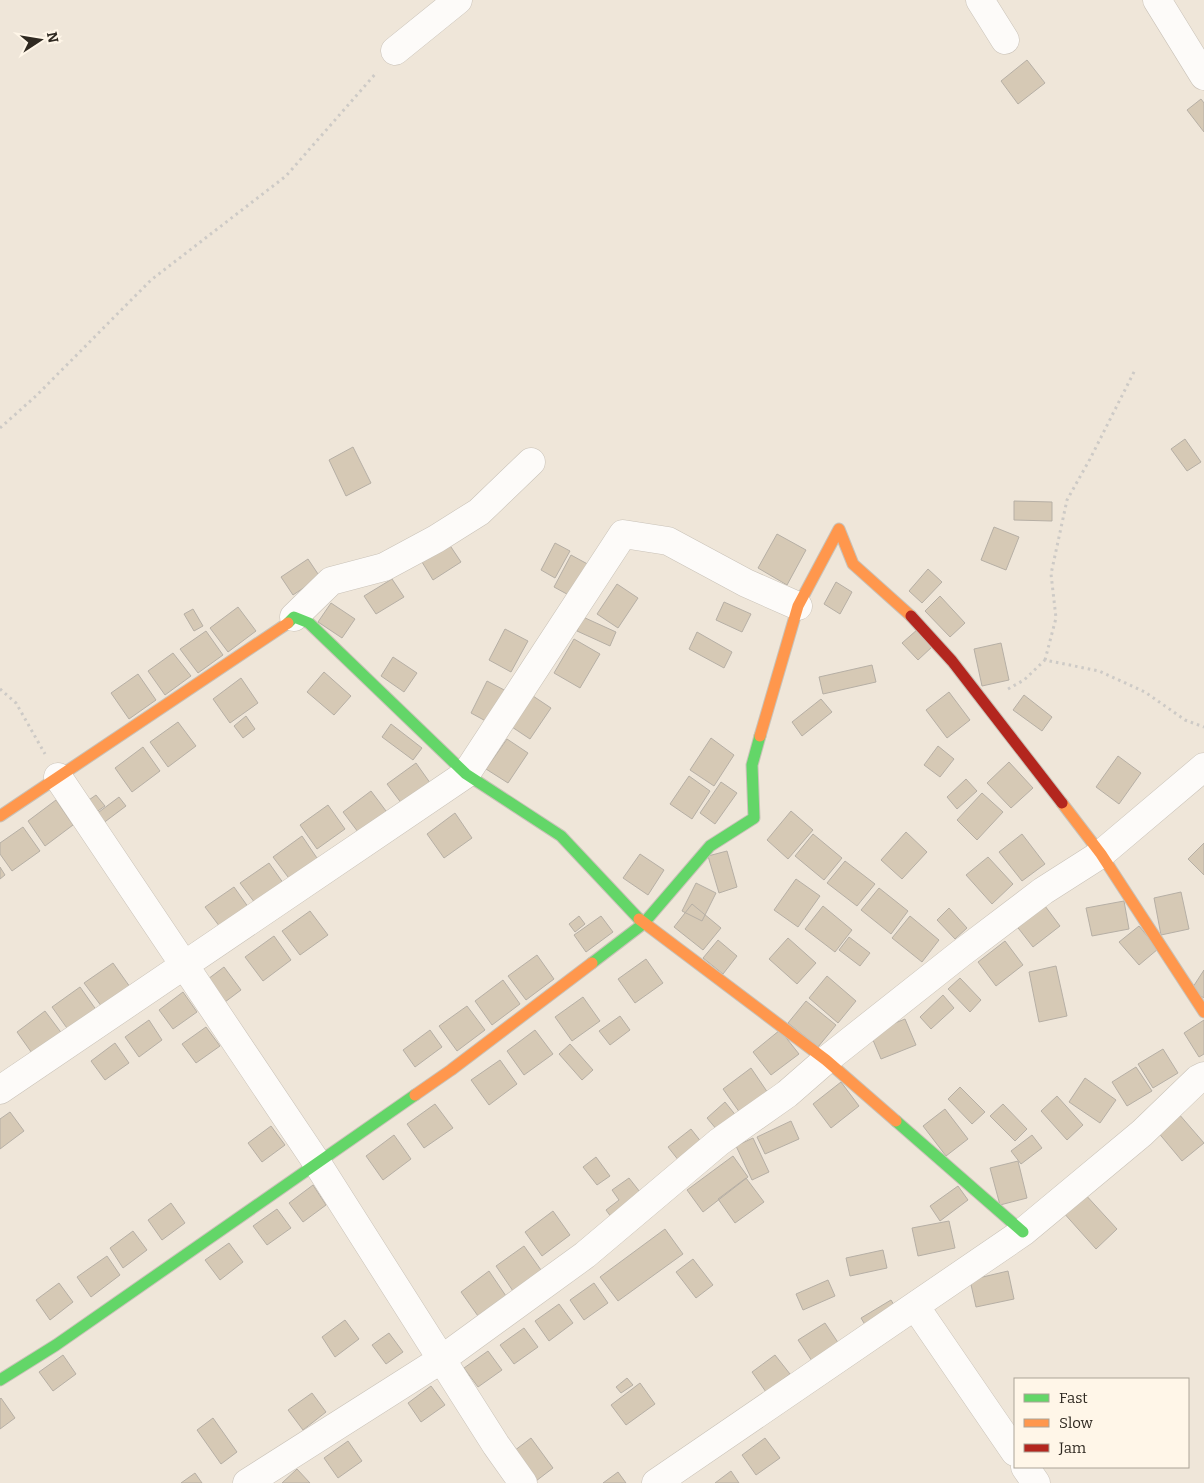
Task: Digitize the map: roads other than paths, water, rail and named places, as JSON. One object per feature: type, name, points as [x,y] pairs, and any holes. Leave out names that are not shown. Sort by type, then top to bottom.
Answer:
[{"type":"street","points":[[395,51],[458,0]]},
{"type":"street","points":[[980,0],[1005,40]]},
{"type":"street","points":[[1156,0],[1204,76]]},
{"type":"street","points":[[0,816],[284,627],[330,581],[384,567],[436,539],[479,512],[531,462]]},
{"type":"street","points":[[0,1380],[56,1345],[451,1070],[643,924],[710,846],[754,818],[752,765],[798,606],[839,530],[853,564],[915,620],[952,661],[1101,854],[1204,1012]]},
{"type":"street","points":[[0,1090],[466,774],[623,534],[668,541],[746,583],[798,606]]},
{"type":"street","points":[[294,617],[309,623],[466,774],[561,836],[643,924],[826,1060],[1023,1232]]},
{"type":"street","points":[[247,1483],[442,1359],[584,1255],[718,1142],[787,1094],[826,1060],[960,954],[1028,903],[1101,854],[1204,767]]},
{"type":"street","points":[[58,777],[317,1162],[496,1445],[523,1483]]},
{"type":"street","points":[[656,1483],[1023,1232],[1142,1133],[1198,1079],[1204,1076]]},
{"type":"street","points":[[915,1306],[1014,1451]]},
{"type":"street","points":[[1026,1468],[1036,1483]]}]
